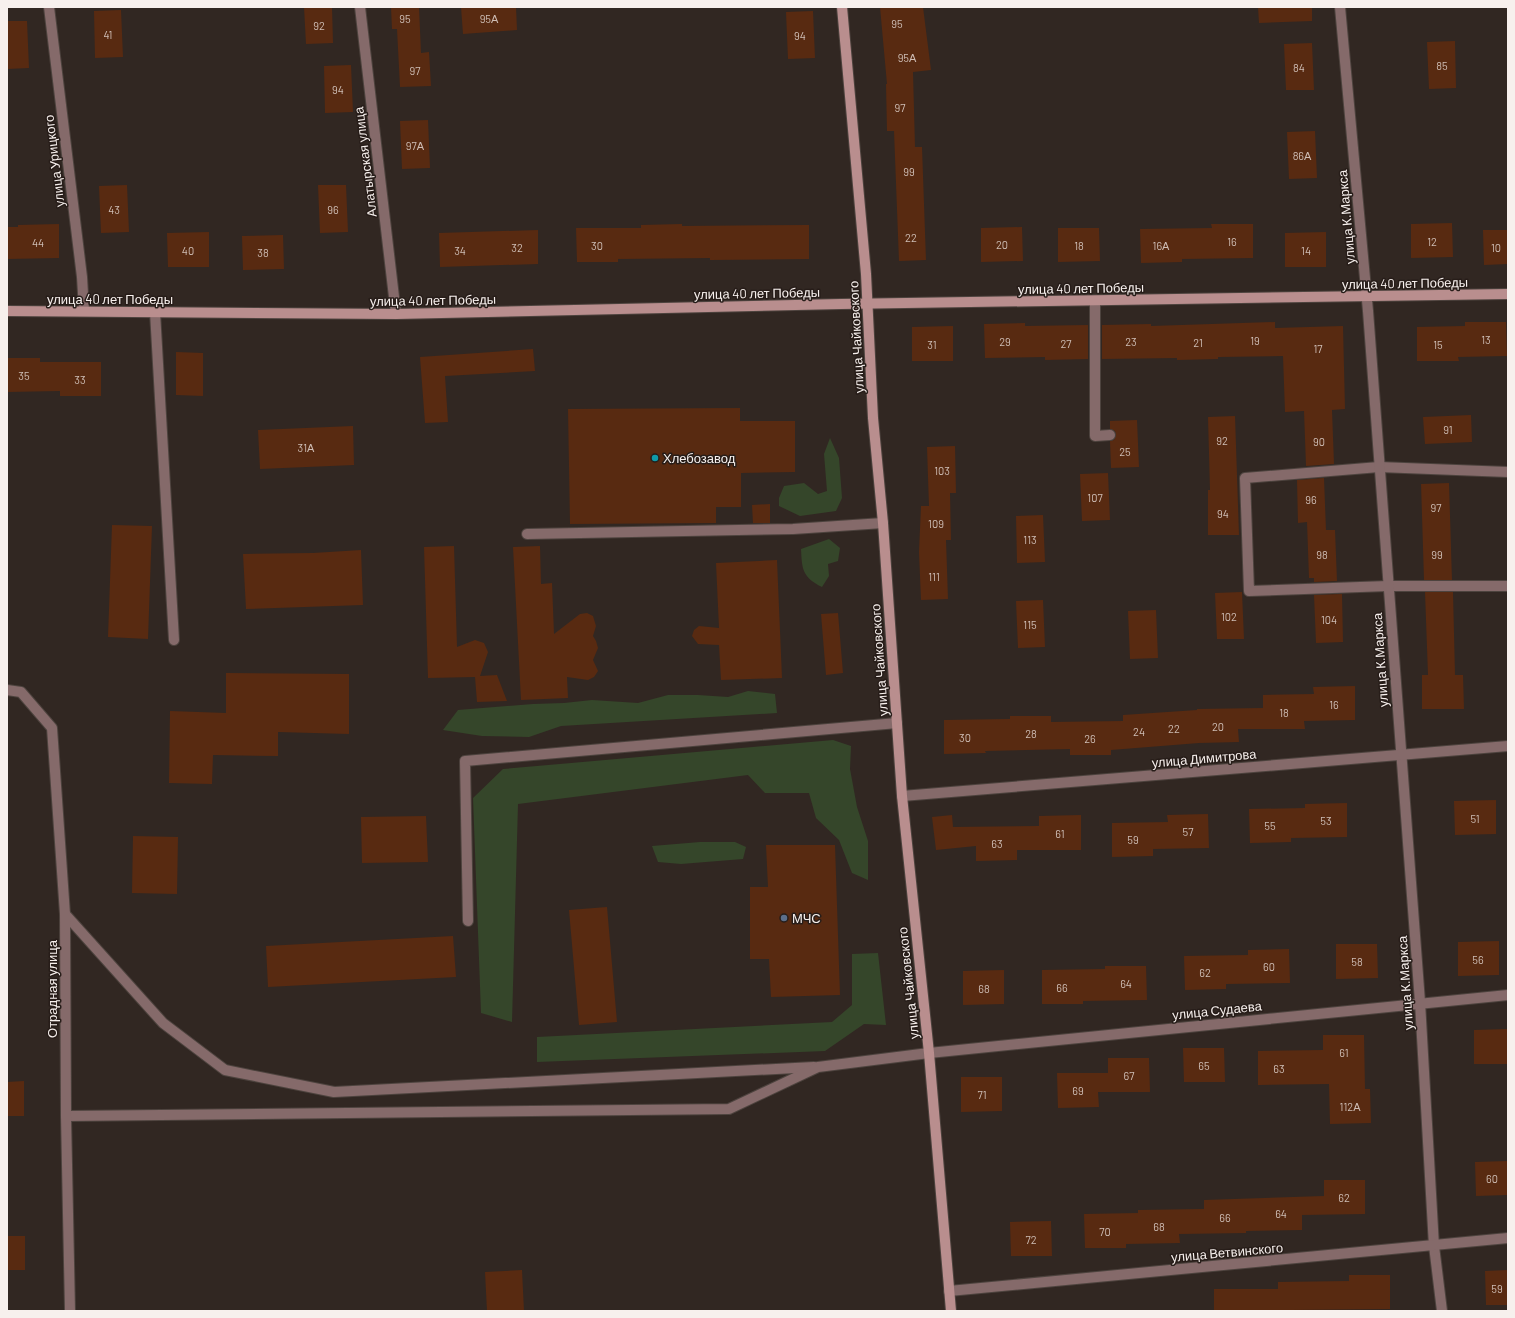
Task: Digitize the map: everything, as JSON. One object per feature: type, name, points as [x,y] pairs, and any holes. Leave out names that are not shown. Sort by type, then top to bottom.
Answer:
[{"type":"street","name":"улица Урицкого","points":[[49,7],[81,270],[84,311]]},
{"type":"street","name":"Алатырская улица","points":[[360,7],[396,314]]},
{"type":"street","name":"улица Чайковского","points":[[842,7],[868,304],[873,418],[883,523],[902,796],[929,1053],[951,1311]]},
{"type":"street","name":"улица К.Маркса","points":[[1340,7],[1366,297],[1420,1002],[1434,1246],[1442,1311]]},
{"type":"street","name":"улица 40 лет Победы","points":[[7,311],[396,314],[868,304],[1508,294]]},
{"type":"street","points":[[1095,300],[1095,436],[1110,435]]},
{"type":"street","points":[[155,312],[174,640]]},
{"type":"street","points":[[1508,472],[1379,467],[1245,478],[1249,591],[1388,586],[1508,586]]},
{"type":"street","points":[[527,534],[793,529],[883,523]]},
{"type":"street","name":"Отрадная улица","points":[[7,690],[21,692],[52,728],[65,914],[66,1116],[70,1311]]},
{"type":"street","points":[[468,921],[465,761],[897,723]]},
{"type":"street","name":"улица Димитрова","points":[[902,796],[1508,746]]},
{"type":"street","points":[[65,914],[163,1023],[225,1070],[232,1072],[334,1092],[818,1067]]},
{"type":"street","name":"улица Судаева","points":[[818,1067],[929,1053],[1420,1002],[1508,995]]},
{"type":"street","points":[[66,1116],[730,1109],[818,1067]]},
{"type":"street","name":"улица Ветвинского","points":[[949,1291],[1508,1238]]},
{"type":"green space","points":[[830,438],[839,458],[842,498],[836,511],[800,516],[779,506],[779,498],[784,486],[804,483],[818,494],[827,491],[824,454]]},
{"type":"green space","points":[[829,539],[840,548],[838,561],[828,564],[829,576],[822,587],[810,580],[804,572],[801,549]]},
{"type":"green space","points":[[748,691],[775,694],[777,713],[561,726],[529,737],[482,736],[443,730],[458,710],[592,700],[638,703],[668,695],[728,697]]},
{"type":"green space","points":[[833,740],[851,746],[850,769],[857,807],[868,841],[868,880],[852,873],[839,840],[816,818],[809,793],[765,793],[748,775],[518,804],[512,1022],[481,1013],[473,798],[503,769]]},
{"type":"green space","points":[[700,842],[735,842],[746,847],[743,859],[681,864],[658,862],[652,846]]},
{"type":"green space","points":[[878,953],[886,1025],[864,1024],[825,1051],[537,1062],[537,1037],[832,1022],[852,1005],[852,954]]},
{"type":"building","points":[[304,7],[332,7],[333,43],[306,44]]},
{"type":"building","points":[[391,7],[419,7],[421,53],[429,52],[431,86],[400,87],[397,29],[392,29]]},
{"type":"building","points":[[461,7],[516,7],[517,30],[463,34]]},
{"type":"building","points":[[880,7],[923,7],[931,70],[913,72],[915,147],[922,147],[926,260],[899,261],[894,131],[887,131],[887,84]]},
{"type":"building","points":[[1258,7],[1312,7],[1312,21],[1259,23]]},
{"type":"building","points":[[121,10],[123,57],[95,58],[94,11]]},
{"type":"building","points":[[813,11],[815,58],[788,59],[786,12]]},
{"type":"building","points":[[7,21],[27,21],[29,68],[7,69]]},
{"type":"building","points":[[1455,41],[1456,88],[1429,89],[1427,42]]},
{"type":"building","points":[[1312,43],[1314,90],[1286,90],[1284,44]]},
{"type":"building","points":[[351,65],[353,112],[325,113],[324,66]]},
{"type":"building","points":[[428,120],[430,168],[402,169],[400,121]]},
{"type":"building","points":[[1315,131],[1317,178],[1289,179],[1287,132]]},
{"type":"building","points":[[127,185],[129,232],[101,233],[99,186]]},
{"type":"building","points":[[318,185],[346,185],[348,232],[320,233]]},
{"type":"building","points":[[1452,223],[1453,257],[1411,258],[1411,224]]},
{"type":"building","points":[[59,224],[59,258],[7,259],[7,227],[18,227],[18,225]]},
{"type":"building","points":[[682,224],[682,226],[809,225],[809,259],[618,259],[618,262],[577,262],[576,228],[641,228],[641,225]]},
{"type":"building","points":[[1211,224],[1253,224],[1253,258],[1182,259],[1182,262],[1141,263],[1140,229],[1212,228]]},
{"type":"building","points":[[1022,227],[1023,261],[981,262],[981,228]]},
{"type":"building","points":[[1058,228],[1099,228],[1100,261],[1058,262]]},
{"type":"building","points":[[538,230],[538,264],[440,267],[439,233]]},
{"type":"building","points":[[1483,230],[1508,230],[1508,264],[1484,265]]},
{"type":"building","points":[[209,232],[209,267],[168,267],[167,233]]},
{"type":"building","points":[[1326,232],[1326,267],[1285,267],[1285,233]]},
{"type":"building","points":[[283,235],[284,269],[243,270],[242,236]]},
{"type":"building","points":[[1275,322],[1275,328],[1343,326],[1345,409],[1332,410],[1334,464],[1306,466],[1304,411],[1285,412],[1283,356],[1218,357],[1218,359],[1177,360],[1177,358],[1102,359],[1102,325],[1151,324],[1151,326]]},
{"type":"building","points":[[1465,322],[1506,322],[1507,356],[1458,357],[1459,361],[1417,361],[1417,327],[1465,326]]},
{"type":"building","points":[[1025,323],[1025,326],[1088,325],[1088,359],[1045,360],[1045,357],[985,358],[984,324]]},
{"type":"building","points":[[953,326],[953,361],[912,361],[912,327]]},
{"type":"building","points":[[533,349],[535,371],[445,376],[448,422],[425,423],[420,357]]},
{"type":"building","points":[[176,352],[203,353],[203,396],[176,395]]},
{"type":"building","points":[[7,358],[40,358],[40,362],[101,362],[101,396],[60,396],[60,391],[7,392]]},
{"type":"building","name":"Хлебозавод","points":[[740,408],[740,421],[795,421],[795,472],[741,473],[741,507],[716,507],[716,523],[570,524],[568,409]]},
{"type":"building","points":[[1471,415],[1472,442],[1425,444],[1423,417]]},
{"type":"building","points":[[1235,416],[1239,535],[1208,535],[1208,490],[1210,490],[1208,417]]},
{"type":"building","points":[[1137,420],[1139,467],[1111,468],[1110,441],[1114,440],[1116,435],[1115,431],[1110,429],[1110,421]]},
{"type":"building","points":[[353,426],[354,465],[260,469],[258,430]]},
{"type":"building","points":[[955,446],[956,493],[950,493],[951,540],[946,540],[948,599],[921,600],[919,552],[921,506],[929,506],[927,447]]},
{"type":"building","points":[[1108,473],[1110,520],[1082,521],[1080,474]]},
{"type":"building","points":[[1324,478],[1326,530],[1335,530],[1337,581],[1314,582],[1314,578],[1309,578],[1307,522],[1298,523],[1297,480]]},
{"type":"building","points":[[1449,483],[1452,580],[1424,580],[1421,484]]},
{"type":"building","points":[[770,504],[770,523],[753,523],[752,505]]},
{"type":"building","points":[[1043,515],[1045,562],[1017,563],[1016,516]]},
{"type":"building","points":[[112,525],[152,526],[148,639],[108,637]]},
{"type":"building","points":[[454,546],[457,647],[475,640],[484,643],[488,652],[480,676],[497,675],[507,701],[477,702],[475,677],[428,678],[424,547]]},
{"type":"building","points":[[540,546],[541,584],[552,583],[554,634],[580,614],[587,613],[593,616],[596,626],[593,636],[598,648],[593,660],[598,671],[594,677],[588,680],[567,677],[568,698],[521,700],[513,547]]},
{"type":"building","points":[[361,550],[363,605],[246,609],[243,554],[313,553]]},
{"type":"building","points":[[777,560],[782,678],[721,680],[719,645],[698,644],[692,636],[694,630],[699,626],[719,628],[716,563]]},
{"type":"building","points":[[1242,592],[1244,639],[1217,639],[1215,593]]},
{"type":"building","points":[[1425,592],[1453,592],[1455,675],[1463,675],[1464,709],[1422,709],[1422,675],[1428,675]]},
{"type":"building","points":[[1342,594],[1343,642],[1316,643],[1314,595]]},
{"type":"building","points":[[1043,600],[1045,647],[1018,648],[1016,601]]},
{"type":"building","points":[[1156,610],[1158,658],[1130,659],[1128,611]]},
{"type":"building","points":[[838,613],[843,673],[826,675],[821,614]]},
{"type":"building","points":[[226,673],[349,674],[349,734],[278,732],[278,756],[213,755],[212,784],[169,783],[170,711],[226,713]]},
{"type":"building","points":[[1355,686],[1355,720],[1304,721],[1305,729],[1238,729],[1239,742],[1199,743],[1111,750],[1111,755],[1070,755],[1070,749],[985,751],[986,753],[944,754],[944,720],[1010,719],[1010,716],[1051,716],[1051,722],[1123,721],[1123,715],[1197,709],[1263,708],[1263,695],[1314,694],[1313,687]]},
{"type":"building","points":[[1496,800],[1496,834],[1455,835],[1454,801]]},
{"type":"building","points":[[1347,803],[1347,837],[1291,838],[1291,842],[1250,843],[1249,809],[1305,808],[1305,804]]},
{"type":"building","points":[[1208,814],[1209,848],[1153,849],[1153,856],[1112,857],[1112,823],[1168,822],[1167,815]]},
{"type":"building","points":[[952,815],[953,827],[1039,826],[1039,816],[1081,815],[1081,850],[1017,850],[1017,860],[976,861],[976,846],[936,850],[932,817]]},
{"type":"building","points":[[426,816],[428,862],[362,863],[361,817]]},
{"type":"building","points":[[133,836],[178,837],[177,894],[132,893]]},
{"type":"building","name":"МЧС","points":[[766,845],[835,845],[840,995],[771,997],[769,959],[750,959],[750,887],[768,887]]},
{"type":"building","points":[[607,907],[617,1022],[579,1025],[569,910]]},
{"type":"building","points":[[453,936],[456,977],[268,987],[266,946]]},
{"type":"building","points":[[1499,941],[1499,975],[1458,976],[1458,942]]},
{"type":"building","points":[[1336,944],[1377,944],[1378,978],[1336,979]]},
{"type":"building","points":[[1289,949],[1290,983],[1226,984],[1226,989],[1185,990],[1184,956],[1248,955],[1248,950]]},
{"type":"building","points":[[1105,966],[1146,966],[1147,1000],[1083,1001],[1083,1004],[1042,1004],[1042,970],[1105,969]]},
{"type":"building","points":[[1004,970],[1004,1004],[963,1005],[963,971]]},
{"type":"building","points":[[1508,1029],[1508,1064],[1474,1064],[1474,1030]]},
{"type":"building","points":[[1323,1035],[1364,1035],[1365,1089],[1370,1089],[1371,1123],[1330,1124],[1329,1084],[1258,1085],[1258,1051],[1323,1050]]},
{"type":"building","points":[[1183,1048],[1224,1048],[1225,1082],[1184,1082]]},
{"type":"building","points":[[1108,1058],[1149,1058],[1150,1092],[1098,1092],[1099,1107],[1058,1108],[1057,1073],[1108,1073]]},
{"type":"building","points":[[961,1077],[1002,1077],[1002,1111],[961,1112]]},
{"type":"building","points":[[24,1081],[24,1116],[7,1116],[7,1082]]},
{"type":"building","points":[[1508,1161],[1508,1195],[1476,1196],[1475,1162]]},
{"type":"building","points":[[1324,1180],[1365,1180],[1365,1214],[1302,1215],[1302,1230],[1179,1234],[1180,1243],[1126,1244],[1126,1248],[1085,1248],[1084,1214],[1138,1213],[1138,1210],[1204,1209],[1204,1200],[1324,1196]]},
{"type":"building","points":[[1051,1221],[1052,1256],[1011,1256],[1010,1222]]},
{"type":"building","points":[[7,1236],[25,1236],[25,1270],[7,1270]]},
{"type":"building","points":[[522,1270],[524,1311],[487,1311],[485,1272]]},
{"type":"building","points":[[1508,1270],[1508,1305],[1486,1305],[1485,1271]]},
{"type":"building","points":[[1349,1275],[1390,1275],[1390,1309],[1214,1311],[1214,1289],[1278,1289],[1278,1282],[1349,1281]]},
{"type":"place","name":"Хлебозавод","points":[[655,458]]},
{"type":"place","name":"МЧС","points":[[784,918]]}]
